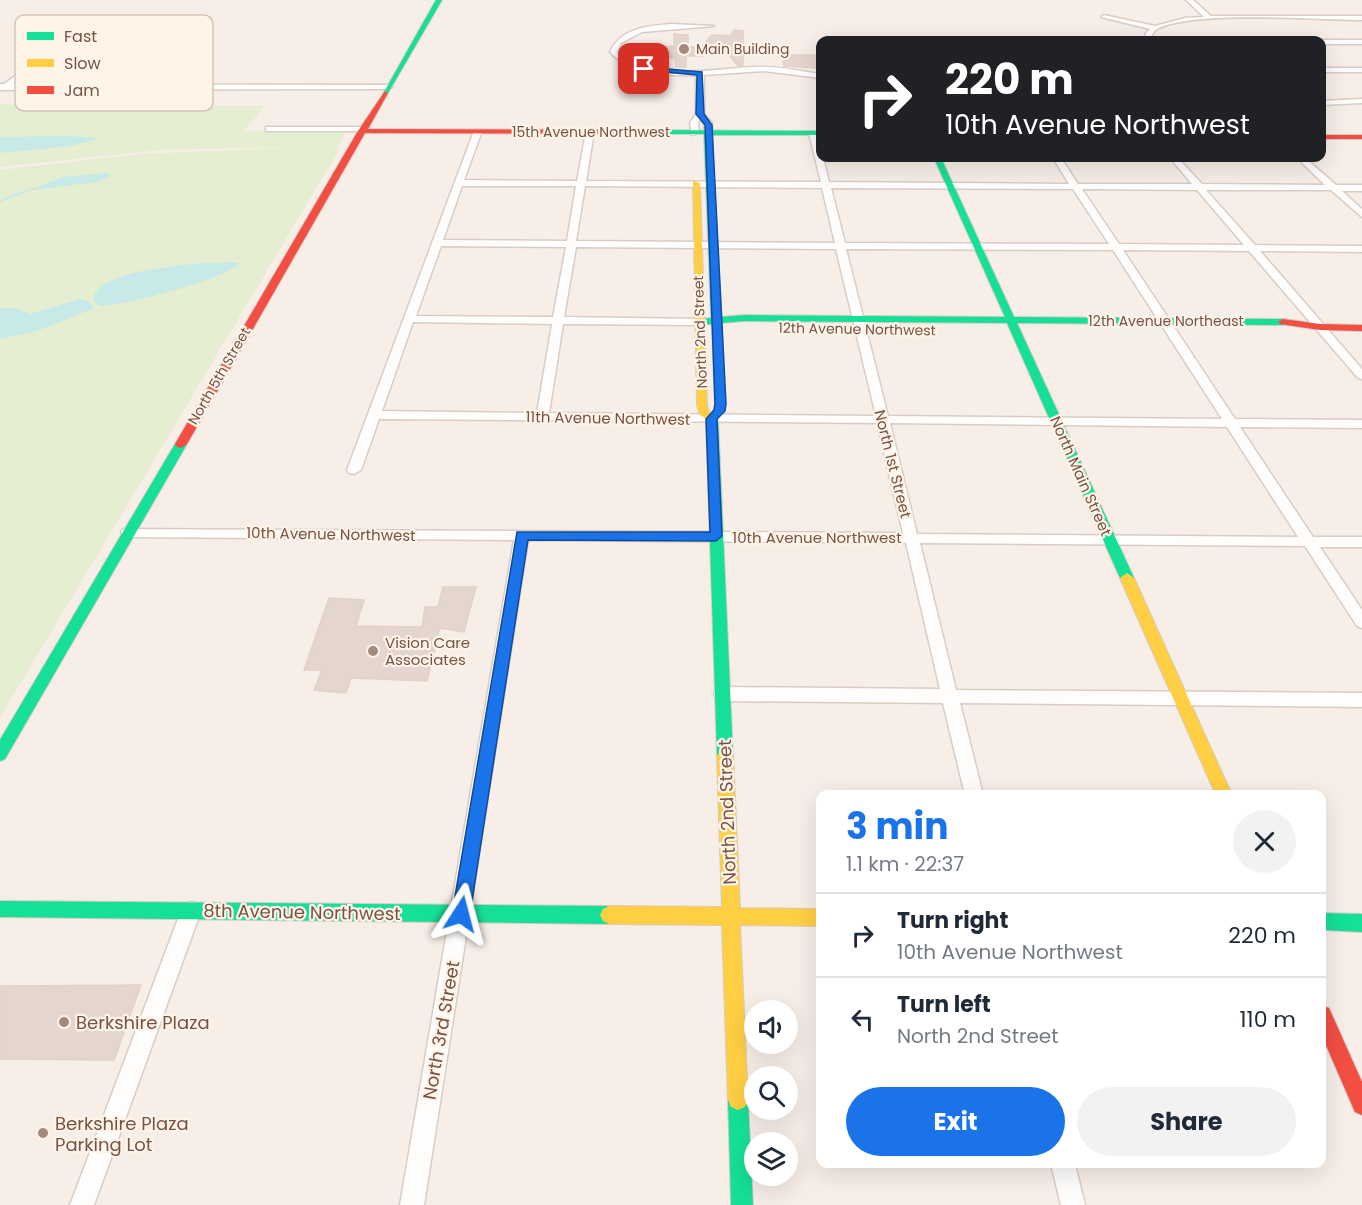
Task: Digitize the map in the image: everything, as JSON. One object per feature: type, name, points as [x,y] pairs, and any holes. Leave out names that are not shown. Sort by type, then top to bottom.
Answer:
[{"type":"street","name":"North 5th Street","points":[[0,754],[439,0]]},
{"type":"street","points":[[1189,0],[1210,18]]},
{"type":"street","points":[[1104,16],[1155,28]]},
{"type":"street","points":[[1148,36],[1155,28],[1177,21],[1210,18],[1362,18]]},
{"type":"street","points":[[711,26],[674,25],[648,28],[625,36],[613,48],[618,58],[644,69],[700,74],[759,69],[816,76]]},
{"type":"street","points":[[1326,42],[1362,42]]},
{"type":"street","points":[[1326,70],[1362,70]]},
{"type":"street","points":[[700,74],[700,114],[694,123],[701,133],[708,123],[700,114]]},
{"type":"street","points":[[2,87],[15,78]]},
{"type":"street","points":[[213,87],[388,87]]},
{"type":"street","points":[[1326,96],[1335,102]]},
{"type":"street","points":[[1326,103],[1362,101]]},
{"type":"street","name":"15th Avenue Northwest","points":[[269,129],[816,133]]},
{"type":"street","points":[[354,470],[478,131]]},
{"type":"street","points":[[542,417],[590,132]]},
{"type":"street","name":"North 2nd Street","points":[[701,133],[703,184],[713,245],[717,323],[720,404],[719,411],[712,419],[742,1205]]},
{"type":"street","points":[[1326,137],[1362,137]]},
{"type":"street","name":"North 1st Street","points":[[822,162],[840,246],[973,790]]},
{"type":"street","name":"North Main Street","points":[[940,162],[1222,790]]},
{"type":"street","points":[[1060,162],[1362,622]]},
{"type":"street","points":[[1177,162],[1362,376]]},
{"type":"street","points":[[1305,162],[1362,214]]},
{"type":"street","points":[[459,183],[1362,188]]},
{"type":"street","name":"North 2nd Street","points":[[703,184],[697,245],[702,405],[704,412],[712,419]]},
{"type":"street","points":[[436,243],[1362,249]]},
{"type":"street","name":"12th Avenue Northwest","points":[[409,320],[1013,325]]},
{"type":"street","name":"12th Avenue Northeast","points":[[1013,325],[1168,326],[1304,332],[1320,327],[1362,328]]},
{"type":"street","name":"11th Avenue Northwest","points":[[375,415],[1362,424]]},
{"type":"street","name":"10th Avenue Northwest","points":[[128,532],[1362,542]]},
{"type":"street","name":"North 3rd Street","points":[[412,1205],[522,535]]},
{"type":"street","points":[[722,694],[1362,700]]},
{"type":"street","name":"8th Avenue Northwest","points":[[0,909],[816,917]]},
{"type":"street","points":[[82,1205],[191,911]]},
{"type":"street","points":[[1326,922],[1362,923]]},
{"type":"street","points":[[1326,1024],[1362,1105]]},
{"type":"street","points":[[1064,1168],[1073,1205]]},
{"type":"green space","points":[[0,104],[15,104],[15,111],[213,111],[213,106],[265,106],[244,131],[346,132],[337,147],[341,147],[0,718],[0,170],[137,154],[306,147],[161,150],[0,167]]},
{"type":"water","points":[[0,137],[101,138],[71,146],[0,153]]},
{"type":"water","points":[[110,174],[107,178],[96,182],[26,191],[63,177]]},
{"type":"water","points":[[237,262],[239,264],[196,284],[114,305],[96,304],[93,298],[99,289],[110,281],[125,275],[203,263]]},
{"type":"water","points":[[80,299],[88,301],[93,306],[92,309],[37,331],[0,339],[0,308],[15,308],[30,314]]},
{"type":"building","name":"Main Building","points":[[734,30],[743,31],[743,65],[738,66],[726,51],[702,50],[702,56],[686,56],[686,67],[676,67],[675,58],[658,58],[662,47],[674,46],[674,34],[688,35],[688,47],[702,46],[712,35],[730,36]]},
{"type":"building","points":[[782,55],[816,55],[816,68],[784,66]]},
{"type":"building","name":"Vision Care Associates","points":[[443,587],[476,587],[464,632],[440,628],[427,681],[351,678],[346,693],[314,690],[322,670],[304,670],[329,598],[364,600],[356,626],[422,627],[425,607],[438,607]]},
{"type":"building","name":"Berkshire Plaza","points":[[141,985],[114,1060],[0,1059],[0,986]]},
{"type":"waterway","points":[[0,201],[26,191]]},
{"type":"traffic: fast","points":[[385,93],[439,0]]},
{"type":"traffic: fast","points":[[654,132],[816,133]]},
{"type":"traffic: fast","points":[[708,133],[720,404],[719,411],[712,419],[725,756]]},
{"type":"traffic: fast","points":[[940,162],[1127,578]]},
{"type":"traffic: fast","points":[[700,322],[745,318],[1283,322]]},
{"type":"traffic: fast","points":[[0,754],[181,444]]},
{"type":"traffic: fast","points":[[0,909],[609,915]]},
{"type":"traffic: fast","points":[[1326,922],[1362,923]]},
{"type":"traffic: fast","points":[[738,1100],[742,1205]]},
{"type":"traffic: slow","points":[[696,183],[702,405],[704,413],[712,419]]},
{"type":"traffic: slow","points":[[1127,578],[1222,790]]},
{"type":"traffic: slow","points":[[725,756],[738,1100]]},
{"type":"traffic: slow","points":[[609,915],[816,917]]},
{"type":"traffic: jam","points":[[181,444],[385,93]]},
{"type":"traffic: jam","points":[[362,131],[654,132]]},
{"type":"traffic: jam","points":[[1326,137],[1362,137]]},
{"type":"traffic: jam","points":[[1283,322],[1320,327],[1362,328]]},
{"type":"traffic: jam","points":[[1326,1024],[1362,1105]]},
{"type":"place","name":"Main Building","points":[[684,49]]},
{"type":"place","name":"Vision Care Associates","points":[[373,651]]},
{"type":"place","name":"Berkshire Plaza","points":[[64,1022]]},
{"type":"place","name":"Berkshire Plaza Parking Lot","points":[[43,1133]]},
{"type":"route","points":[[461,914],[522,535],[716,536],[712,419],[719,411],[720,404],[708,123],[700,114],[700,74],[644,69]]}]
